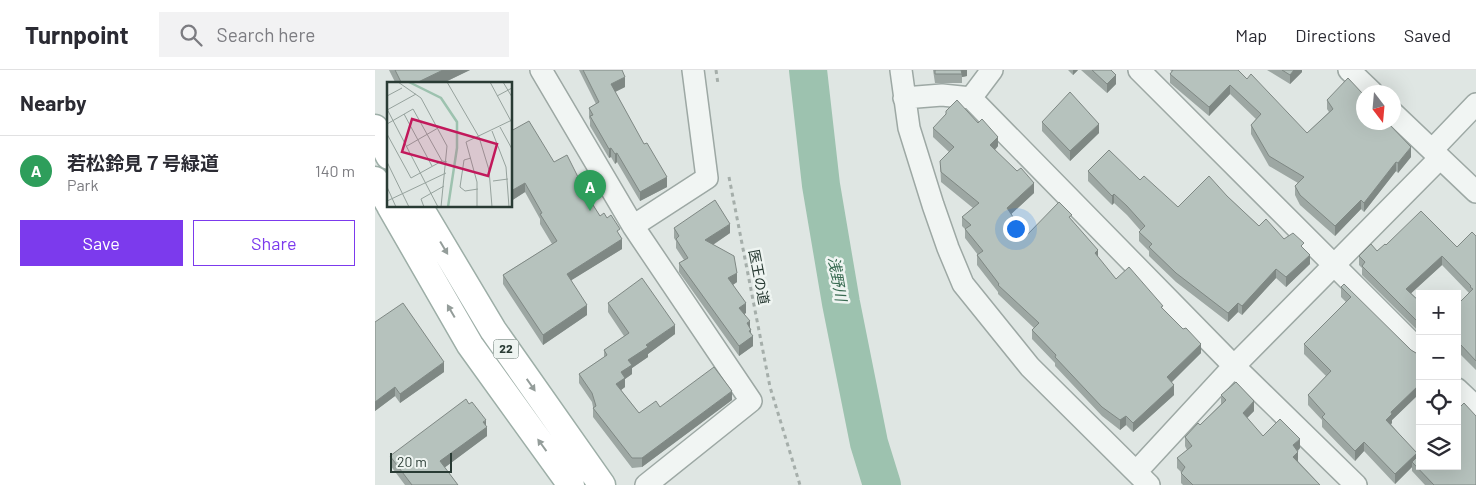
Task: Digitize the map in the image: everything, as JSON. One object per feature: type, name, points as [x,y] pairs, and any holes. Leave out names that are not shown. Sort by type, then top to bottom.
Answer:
[{"type":"main road","points":[[375,128],[387,152]]},
{"type":"main road","name":"22","points":[[375,180],[387,201]]},
{"type":"main road","name":"22","points":[[391,208],[470,345],[571,485]]},
{"type":"main road","name":"22","points":[[420,208],[493,330],[602,485]]},
{"type":"street","points":[[541,70],[633,226],[751,401],[646,485]]},
{"type":"street","points":[[633,226],[707,178],[693,70]]},
{"type":"street","points":[[901,70],[909,128],[933,205],[963,284],[1030,367],[1143,478],[1234,366],[1334,266],[1436,154],[1476,104]]},
{"type":"street","points":[[971,98],[992,70]]},
{"type":"street","points":[[1139,70],[1416,347]]},
{"type":"street","points":[[1349,70],[1365,85]]},
{"type":"street","points":[[905,98],[942,95],[971,98],[1234,366],[1356,485]]},
{"type":"street","points":[[1401,121],[1476,192]]},
{"type":"street","points":[[1461,393],[1476,407]]},
{"type":"path","points":[[716,70],[719,88]]},
{"type":"path","name":"医王の道","points":[[728,172],[770,387],[800,485]]},
{"type":"building","points":[[395,70],[443,70],[418,82],[401,82]]},
{"type":"building","points":[[583,70],[622,70],[625,77],[611,84],[644,144],[647,143],[667,177],[640,192],[617,153],[615,154],[611,148],[609,149],[590,116],[593,115],[589,108],[599,102]]},
{"type":"building","points":[[935,70],[961,70],[962,74],[935,74]]},
{"type":"building","points":[[1092,70],[1111,70],[1116,75],[1107,84]]},
{"type":"building","points":[[1173,70],[1238,70],[1247,79],[1251,74],[1307,133],[1333,109],[1327,100],[1348,78],[1356,87],[1356,130],[1395,130],[1411,147],[1398,163],[1396,162],[1364,203],[1361,200],[1335,226],[1300,195],[1295,186],[1304,177],[1269,156],[1251,125],[1261,114],[1230,85],[1209,107],[1170,74]]},
{"type":"building","points":[[1282,70],[1294,70],[1290,75]]},
{"type":"building","points":[[1070,92],[1099,124],[1070,151],[1042,122]]},
{"type":"building","points":[[957,100],[978,123],[982,119],[998,137],[990,145],[1017,171],[1021,168],[1034,183],[1007,208],[1026,236],[1059,202],[1072,215],[1069,217],[1098,250],[1095,253],[1116,279],[1129,267],[1163,306],[1161,307],[1183,329],[1186,328],[1201,344],[1167,377],[1174,385],[1133,423],[1126,416],[1120,420],[1102,407],[1055,357],[1056,355],[1032,330],[1039,323],[998,285],[977,255],[983,251],[965,229],[971,225],[962,217],[979,203],[941,172],[940,161],[954,147],[933,128]]},
{"type":"building","points":[[529,121],[554,162],[567,155],[578,177],[576,178],[600,216],[604,213],[607,218],[611,215],[620,229],[617,231],[622,239],[567,274],[587,305],[543,335],[503,275],[557,241],[540,214],[542,213],[525,183],[513,190],[513,130]]},
{"type":"building","points":[[1109,150],[1140,180],[1144,176],[1178,207],[1209,176],[1259,226],[1266,219],[1284,239],[1293,233],[1304,243],[1301,246],[1310,255],[1286,277],[1276,269],[1242,306],[1238,303],[1228,313],[1176,273],[1149,247],[1152,244],[1139,232],[1145,226],[1127,206],[1114,194],[1112,196],[1088,171]]},
{"type":"building","points":[[715,200],[730,224],[705,240],[734,256],[737,273],[728,278],[746,303],[739,308],[750,321],[747,323],[751,330],[749,331],[753,336],[739,346],[679,263],[688,258],[676,239],[679,236],[674,228]]},
{"type":"building","points":[[1421,211],[1457,247],[1472,232],[1476,236],[1476,361],[1461,345],[1461,301],[1473,289],[1471,286],[1442,256],[1406,289],[1416,298],[1416,320],[1362,266],[1365,262],[1359,256],[1371,244],[1377,251],[1386,245]]},
{"type":"building","points":[[642,278],[675,325],[646,345],[648,347],[628,360],[632,365],[621,372],[625,378],[616,384],[639,413],[656,401],[660,407],[714,367],[732,391],[642,458],[632,458],[593,408],[596,406],[592,393],[579,374],[607,355],[604,350],[629,333],[608,303]]},
{"type":"building","points":[[1344,284],[1416,353],[1416,388],[1391,412],[1392,414],[1386,420],[1416,452],[1395,474],[1364,442],[1355,451],[1322,417],[1325,414],[1308,395],[1331,371],[1304,344],[1351,297],[1341,287]]},
{"type":"building","points":[[403,303],[444,362],[400,394],[395,387],[375,402],[375,322]]},
{"type":"building","points":[[1236,382],[1254,401],[1243,413],[1263,436],[1280,419],[1300,439],[1293,445],[1298,452],[1293,457],[1320,485],[1193,485],[1181,473],[1185,467],[1177,458],[1192,446],[1185,437],[1198,423],[1200,425],[1226,400],[1221,395]]},
{"type":"building","points":[[466,399],[469,404],[472,402],[486,420],[483,422],[487,427],[440,461],[458,485],[412,485],[390,456]]},
{"type":"building","points":[[1464,403],[1476,416],[1476,485],[1434,485],[1420,470],[1461,470],[1461,406]]},
{"type":"building","points":[[1416,458],[1416,466],[1412,462]]},
{"type":"waterway","name":"浅野川","points":[[808,70],[821,185],[841,303],[869,443],[882,485]]},
{"type":"place","name":"若松鈴見７号緑道","points":[[590,211]]}]
